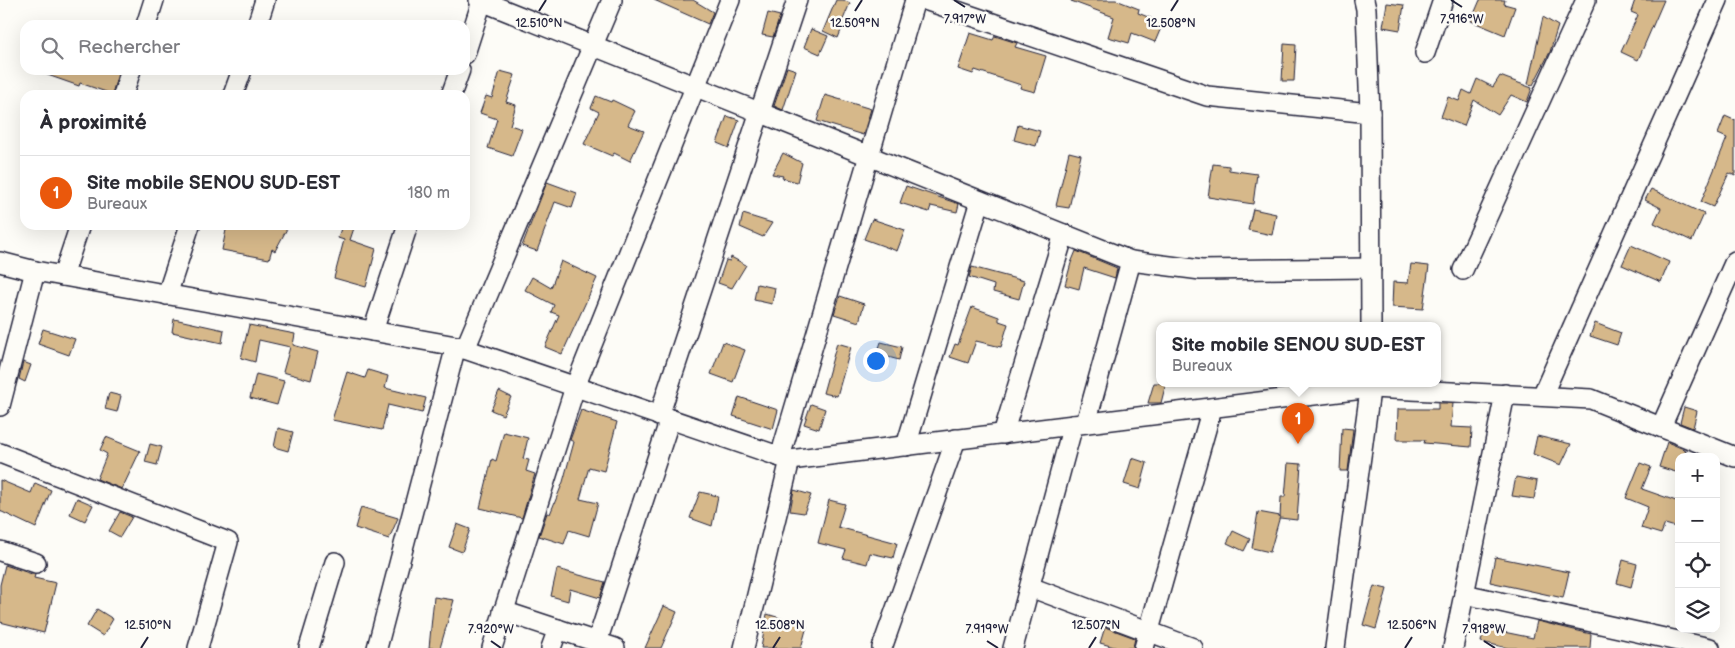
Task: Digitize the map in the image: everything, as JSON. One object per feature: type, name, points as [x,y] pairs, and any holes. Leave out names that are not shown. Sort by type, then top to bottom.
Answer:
[{"type":"street","points":[[148,20],[154,0]]},
{"type":"street","points":[[258,20],[265,0]]},
{"type":"street","points":[[377,648],[461,348],[612,0]]},
{"type":"street","points":[[492,648],[575,387],[730,0]]},
{"type":"street","points":[[504,611],[606,645],[665,417],[797,0]]},
{"type":"street","points":[[744,648],[785,458],[869,156],[915,0]]},
{"type":"street","points":[[925,0],[1207,96],[1370,113]]},
{"type":"street","points":[[1425,53],[1443,0]]},
{"type":"street","points":[[1463,270],[1586,0]]},
{"type":"street","points":[[1542,396],[1718,0]]},
{"type":"street","points":[[470,36],[480,1],[1131,261],[1201,270],[1371,268]]},
{"type":"street","points":[[1366,3],[1370,113],[1371,322]]},
{"type":"street","points":[[125,90],[129,75]]},
{"type":"street","points":[[235,90],[240,75]]},
{"type":"street","points":[[453,90],[458,75]]},
{"type":"street","points":[[906,446],[980,201]]},
{"type":"street","points":[[63,276],[78,230]]},
{"type":"street","points":[[167,295],[188,230]]},
{"type":"street","points":[[373,332],[406,230]]},
{"type":"street","points":[[1003,434],[1064,234]]},
{"type":"street","points":[[1013,648],[1030,587],[1131,261]]},
{"type":"street","points":[[1661,427],[1735,261]]},
{"type":"street","points":[[0,262],[35,271],[461,348],[785,458],[1003,434],[1212,408],[1357,387]]},
{"type":"street","points":[[0,406],[35,271]]},
{"type":"street","points":[[1335,648],[1371,387]]},
{"type":"street","points":[[1401,387],[1591,399],[1735,457]]},
{"type":"street","points":[[1453,648],[1505,394]]},
{"type":"street","points":[[1146,640],[1212,408]]},
{"type":"street","points":[[882,648],[956,439]]},
{"type":"street","points":[[0,453],[228,542],[198,648]]},
{"type":"street","points":[[0,551],[36,563]]},
{"type":"street","points":[[309,648],[335,562]]},
{"type":"street","points":[[1030,587],[1146,640],[1192,648]]},
{"type":"street","points":[[1464,594],[1710,648]]},
{"type":"street","points":[[551,648],[558,629]]},
{"type":"building","points":[[654,0],[693,0],[713,12],[708,24]]},
{"type":"building","points":[[836,0],[850,3],[838,38],[823,31]]},
{"type":"building","points":[[1071,0],[1116,0],[1139,9],[1138,13],[1163,23],[1155,42],[1132,33],[1129,43],[1108,37],[1114,17]]},
{"type":"building","points":[[1480,0],[1505,0],[1504,4],[1515,7],[1505,35],[1471,21]]},
{"type":"building","points":[[1635,0],[1664,0],[1638,60],[1621,52],[1638,15],[1631,12]]},
{"type":"building","points":[[1387,3],[1404,5],[1400,30],[1383,27]]},
{"type":"building","points":[[768,13],[780,16],[773,37],[762,35]]},
{"type":"building","points":[[1543,17],[1558,26],[1550,52],[1533,85],[1528,84]]},
{"type":"building","points":[[811,29],[828,36],[820,54],[804,47]]},
{"type":"building","points":[[970,33],[993,40],[995,36],[1017,43],[1015,47],[1046,56],[1035,92],[1020,88],[1021,85],[975,70],[973,74],[958,69]]},
{"type":"building","points":[[1284,44],[1296,45],[1294,81],[1282,81]]},
{"type":"building","points":[[787,67],[796,70],[783,110],[774,106]]},
{"type":"building","points":[[500,71],[515,75],[506,102],[516,105],[510,125],[522,129],[512,156],[488,148],[497,119],[480,113],[486,96],[492,98]]},
{"type":"building","points":[[48,75],[118,75],[113,90],[100,90],[80,83],[79,86]]},
{"type":"building","points":[[1500,76],[1532,88],[1527,102],[1511,95],[1498,115],[1474,100],[1464,126],[1441,117],[1448,97],[1459,101],[1463,90],[1471,94],[1477,79],[1493,87]]},
{"type":"building","points":[[825,95],[871,109],[863,135],[817,121]]},
{"type":"building","points":[[596,96],[611,102],[612,100],[635,111],[628,125],[644,131],[630,161],[614,153],[612,156],[584,144],[599,112],[591,108]]},
{"type":"building","points":[[727,116],[739,120],[729,148],[717,143]]},
{"type":"building","points":[[1725,116],[1735,119],[1735,176],[1729,173],[1713,207],[1701,202],[1727,138],[1718,134]]},
{"type":"building","points":[[1018,125],[1040,131],[1036,146],[1014,140]]},
{"type":"building","points":[[1069,152],[1081,155],[1069,208],[1056,206]]},
{"type":"building","points":[[783,153],[802,163],[797,182],[772,174]]},
{"type":"building","points":[[1213,164],[1229,166],[1229,170],[1257,174],[1253,204],[1208,197]]},
{"type":"building","points":[[547,182],[577,193],[572,208],[555,202],[537,251],[522,246]]},
{"type":"building","points":[[906,186],[959,204],[957,212],[931,206],[929,212],[900,203]]},
{"type":"building","points":[[1651,189],[1704,214],[1692,241],[1654,223],[1661,208],[1645,200]]},
{"type":"building","points":[[1253,209],[1276,214],[1272,235],[1248,230]]},
{"type":"building","points":[[743,214],[772,223],[763,237],[740,227]]},
{"type":"building","points":[[872,219],[905,230],[897,251],[864,239]]},
{"type":"building","points":[[226,230],[286,230],[275,251],[272,249],[269,259],[222,250]]},
{"type":"building","points":[[340,230],[353,230],[350,240],[376,249],[366,287],[334,278],[344,240],[338,238]]},
{"type":"building","points":[[1631,245],[1669,262],[1661,282],[1622,265]]},
{"type":"building","points":[[1076,251],[1117,268],[1115,278],[1084,268],[1079,289],[1065,285]]},
{"type":"building","points":[[731,257],[746,265],[732,288],[718,283],[726,260],[730,261]]},
{"type":"building","points":[[561,261],[597,278],[562,354],[545,347],[559,315],[551,312],[554,305],[525,290],[532,277],[551,288]]},
{"type":"building","points":[[1411,264],[1429,266],[1423,309],[1392,307],[1393,282],[1408,283]]},
{"type":"building","points":[[972,267],[1024,281],[1019,299],[993,292],[994,285],[969,277]]},
{"type":"building","points":[[757,284],[775,288],[772,304],[754,300]]},
{"type":"building","points":[[840,296],[864,304],[859,322],[834,314]]},
{"type":"building","points":[[972,307],[999,317],[999,321],[1008,324],[1001,347],[976,341],[968,363],[950,357],[955,344],[958,345]]},
{"type":"building","points":[[174,319],[224,330],[222,343],[172,332]]},
{"type":"building","points":[[1595,323],[1621,333],[1617,345],[1590,336]]},
{"type":"building","points":[[249,325],[295,334],[293,345],[318,352],[311,380],[283,372],[290,347],[259,340],[255,362],[241,358]]},
{"type":"building","points":[[43,329],[75,339],[69,355],[38,344]]},
{"type":"building","points":[[723,342],[745,350],[733,382],[711,374]]},
{"type":"building","points":[[881,342],[902,347],[899,360],[877,354]]},
{"type":"building","points":[[837,343],[851,347],[837,396],[823,393]]},
{"type":"building","points":[[23,362],[31,365],[25,382],[19,379]]},
{"type":"building","points":[[368,370],[388,376],[385,388],[426,398],[422,413],[388,405],[382,430],[332,420],[347,372],[365,378]]},
{"type":"building","points":[[256,374],[284,381],[277,405],[250,398]]},
{"type":"building","points":[[1154,383],[1156,383],[1156,387],[1165,387],[1161,403],[1148,403]]},
{"type":"building","points":[[499,391],[511,397],[503,415],[491,410]]},
{"type":"building","points":[[109,393],[121,396],[117,412],[105,409]]},
{"type":"building","points":[[739,397],[778,410],[773,429],[733,416]]},
{"type":"building","points":[[1438,403],[1453,403],[1451,427],[1472,428],[1471,447],[1424,443],[1425,440],[1397,440],[1398,409],[1438,409]]},
{"type":"building","points":[[811,404],[825,409],[819,429],[804,424]]},
{"type":"building","points":[[1684,407],[1697,411],[1693,428],[1680,423]]},
{"type":"building","points":[[581,410],[617,422],[604,471],[589,467],[580,499],[598,503],[589,536],[569,530],[564,544],[539,536],[547,513],[550,514],[563,482],[574,442],[570,440]]},
{"type":"building","points":[[278,428],[293,432],[288,451],[274,447]]},
{"type":"building","points":[[1342,428],[1353,429],[1348,471],[1340,471]]},
{"type":"building","points":[[504,432],[528,438],[523,459],[529,460],[526,471],[535,474],[522,518],[480,508],[492,459],[496,461]]},
{"type":"building","points":[[1537,436],[1571,444],[1561,465],[1533,454]]},
{"type":"building","points":[[106,437],[140,451],[122,489],[97,479],[107,454],[100,450]]},
{"type":"building","points":[[1667,442],[1686,450],[1685,453],[1675,453],[1675,472],[1659,467]]},
{"type":"building","points":[[150,444],[162,447],[157,465],[145,462]]},
{"type":"building","points":[[1132,458],[1147,463],[1140,489],[1124,484]]},
{"type":"building","points":[[1288,463],[1301,464],[1297,520],[1280,518],[1281,497],[1285,497]]},
{"type":"building","points":[[1640,463],[1651,467],[1642,489],[1675,501],[1675,527],[1665,524],[1661,534],[1641,528],[1648,507],[1626,498]]},
{"type":"building","points":[[1516,477],[1537,481],[1534,499],[1512,496]]},
{"type":"building","points":[[0,480],[31,493],[35,483],[51,490],[36,528],[0,511]]},
{"type":"building","points":[[794,490],[811,495],[804,513],[790,511]]},
{"type":"building","points":[[700,492],[718,496],[712,526],[690,518]]},
{"type":"building","points":[[77,498],[93,505],[85,521],[70,514]]},
{"type":"building","points":[[829,500],[845,504],[838,527],[897,543],[893,558],[870,553],[867,564],[843,558],[846,550],[818,543]]},
{"type":"building","points":[[361,507],[398,518],[389,539],[355,528]]},
{"type":"building","points":[[120,512],[132,517],[120,537],[109,531]]},
{"type":"building","points":[[1258,512],[1280,516],[1270,552],[1252,548]]},
{"type":"building","points":[[457,524],[470,529],[462,552],[449,547]]},
{"type":"building","points":[[1233,531],[1250,539],[1244,551],[1227,543]]},
{"type":"building","points":[[1495,557],[1569,572],[1563,598],[1490,582]]},
{"type":"building","points":[[1623,560],[1637,564],[1631,587],[1617,583]]},
{"type":"building","points":[[5,565],[35,575],[34,578],[56,583],[44,633],[0,622],[0,585]]},
{"type":"building","points":[[557,569],[605,582],[600,598],[570,589],[568,601],[551,596]]},
{"type":"building","points":[[1374,586],[1387,589],[1376,629],[1363,625]]},
{"type":"building","points":[[434,597],[454,600],[440,648],[429,648]]},
{"type":"building","points":[[664,606],[677,612],[661,648],[645,648]]},
{"type":"building","points":[[97,609],[113,619],[103,636],[87,626]]},
{"type":"building","points":[[767,614],[807,626],[801,648],[761,648]]},
{"type":"building","points":[[1537,621],[1591,634],[1590,648],[1508,648],[1481,642],[1484,628],[1533,638]]},
{"type":"building","points":[[1105,627],[1135,638],[1133,648],[1118,648],[1100,643]]},
{"type":"place","name":"Site mobile SENOU SUD-EST","points":[[1298,444]]}]
